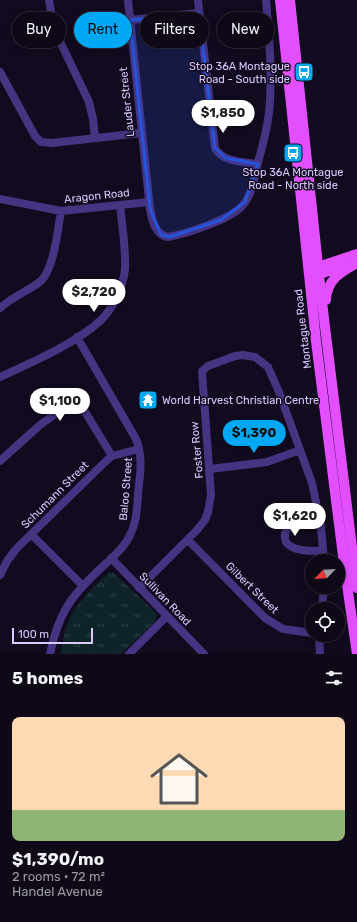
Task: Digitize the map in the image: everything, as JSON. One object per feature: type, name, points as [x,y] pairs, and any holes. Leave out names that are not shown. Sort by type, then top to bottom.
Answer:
[{"type":"main road","name":"Montague Road","points":[[280,0],[308,273],[344,564],[356,638],[357,654]]},
{"type":"main road","name":"Montague Road","points":[[290,0],[324,315],[357,588]]},
{"type":"main road","points":[[314,227],[322,252],[330,258],[342,259]]},
{"type":"main road","points":[[319,270],[342,259],[357,254]]},
{"type":"main road","points":[[308,273],[357,263]]},
{"type":"main road","points":[[324,315],[326,292],[331,281],[340,272],[357,263]]},
{"type":"street","points":[[49,0],[54,29],[89,102],[92,112],[95,138]]},
{"type":"street","name":"Lauder Street","points":[[128,0],[129,12]]},
{"type":"street","points":[[198,0],[199,12]]},
{"type":"street","points":[[203,48],[215,148],[219,154],[226,158],[258,164],[267,128],[270,99],[266,0]]},
{"type":"street","name":"Lauder Street","points":[[132,41],[149,202],[156,228],[161,235],[165,237],[176,235],[230,216],[243,205],[249,196],[258,164]]},
{"type":"street","points":[[0,72],[35,136],[41,142],[48,144],[141,133]]},
{"type":"street","name":"Aragon Road","points":[[0,199],[61,211],[149,202]]},
{"type":"street","points":[[0,377],[36,360],[93,327],[112,307],[121,288],[125,263],[120,204]]},
{"type":"street","points":[[1,305],[39,282],[47,274],[61,211]]},
{"type":"street","name":"Baloo Street","points":[[50,654],[56,628],[68,604],[128,538],[134,523],[140,474],[139,449],[129,426],[77,337]]},
{"type":"street","name":"Foster Row","points":[[139,588],[188,540],[202,524],[208,512],[212,495],[202,372],[208,366],[235,356],[251,356],[260,360],[268,367],[279,392],[312,483],[319,516],[323,554]]},
{"type":"street","points":[[0,461],[40,425],[66,406],[72,404],[84,410],[112,456]]},
{"type":"street","name":"Schumann Street","points":[[0,575],[2,566],[16,549],[112,456],[139,449]]},
{"type":"street","points":[[210,469],[267,462],[300,450]]},
{"type":"street","points":[[319,516],[290,526],[286,530],[284,538],[287,544],[294,548],[323,551]]},
{"type":"street","points":[[32,534],[83,586]]},
{"type":"street","name":"Gilbert Street","points":[[188,540],[265,618],[283,629],[305,632]]},
{"type":"street","name":"Sullivan Road","points":[[110,558],[204,654]]},
{"type":"street","points":[[128,654],[167,616]]},
{"type":"street","points":[[319,642],[320,654]]},
{"type":"highlighted area","points":[[199,13],[215,148],[226,158],[258,164],[245,202],[221,220],[170,237],[161,235],[150,209],[130,20]]},
{"type":"green space","points":[[109,572],[114,573],[157,614],[155,622],[121,654],[60,654],[65,632],[72,615],[82,599]]},
{"type":"place","name":"Stop 36A Montague Road - South side","points":[[304,72]]},
{"type":"place","name":"Stop 36A Montague Road - North side","points":[[293,153]]},
{"type":"place","name":"World Harvest Christian Centre","points":[[148,400]]}]
